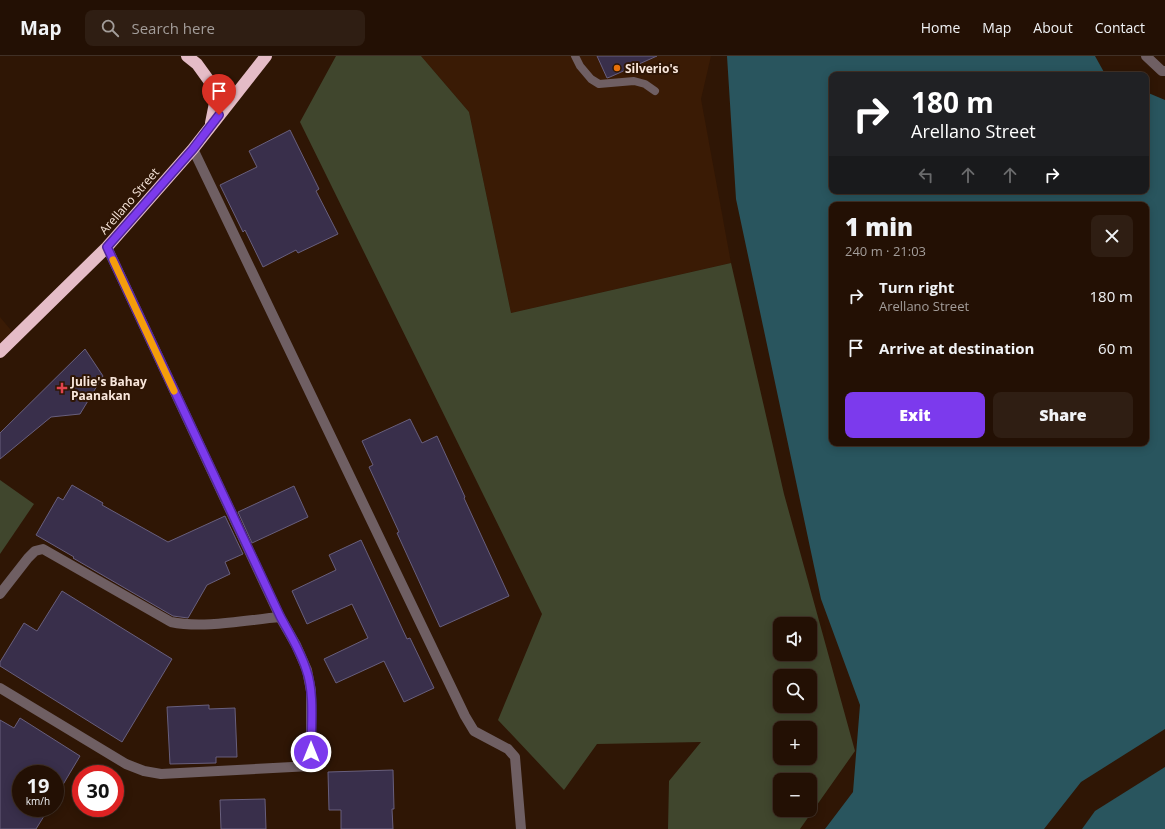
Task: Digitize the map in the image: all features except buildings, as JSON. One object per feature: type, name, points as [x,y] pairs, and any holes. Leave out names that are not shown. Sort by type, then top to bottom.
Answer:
[{"type":"highway","points":[[187,56],[197,64],[210,82],[215,103],[210,126]]},
{"type":"highway","name":"Arellano Street","points":[[0,352],[107,247],[193,149],[266,56]]},
{"type":"street","points":[[1146,56],[1162,71],[1165,71]]},
{"type":"street","points":[[193,149],[465,716],[474,730],[508,749],[515,757],[521,829]]},
{"type":"street","points":[[0,688],[126,764],[144,771],[161,774],[311,766],[311,692],[307,670],[296,645],[280,616],[107,247]]},
{"type":"street","points":[[1,592],[28,558],[35,551],[43,549],[171,622],[184,625],[199,625],[280,616]]},
{"type":"lane","points":[[575,56],[580,66],[591,79],[599,84],[634,81],[645,84],[655,91]]},
{"type":"shaded area","points":[[421,56],[711,56],[701,99],[731,263],[511,313],[469,112]]},
{"type":"shaded area","points":[[0,317],[15,335],[0,347]]},
{"type":"green space","points":[[336,56],[421,56],[469,112],[511,313],[731,263],[784,494],[855,751],[817,805],[817,773],[773,773],[773,817],[808,817],[800,829],[668,829],[669,781],[701,742],[597,744],[564,790],[498,720],[542,614],[300,122]]},
{"type":"green space","points":[[0,480],[34,504],[0,554]]},
{"type":"water","points":[[727,56],[1095,56],[1104,72],[829,72],[829,194],[1149,194],[1149,93],[1165,100],[1165,729],[1081,782],[1044,829],[825,829],[853,792],[860,705],[821,599],[736,199]]},
{"type":"water","points":[[1165,767],[1165,829],[1082,829],[1095,811]]},
{"type":"slow traffic","points":[[113,260],[174,391]]},
{"type":"place","name":"Silverio's","points":[[617,68]]},
{"type":"place","name":"Julie's Bahay Paanakan","points":[[62,388]]},
{"type":"route","points":[[219,115],[193,149],[107,247],[280,616],[296,645],[307,670],[311,692],[311,752]]}]
